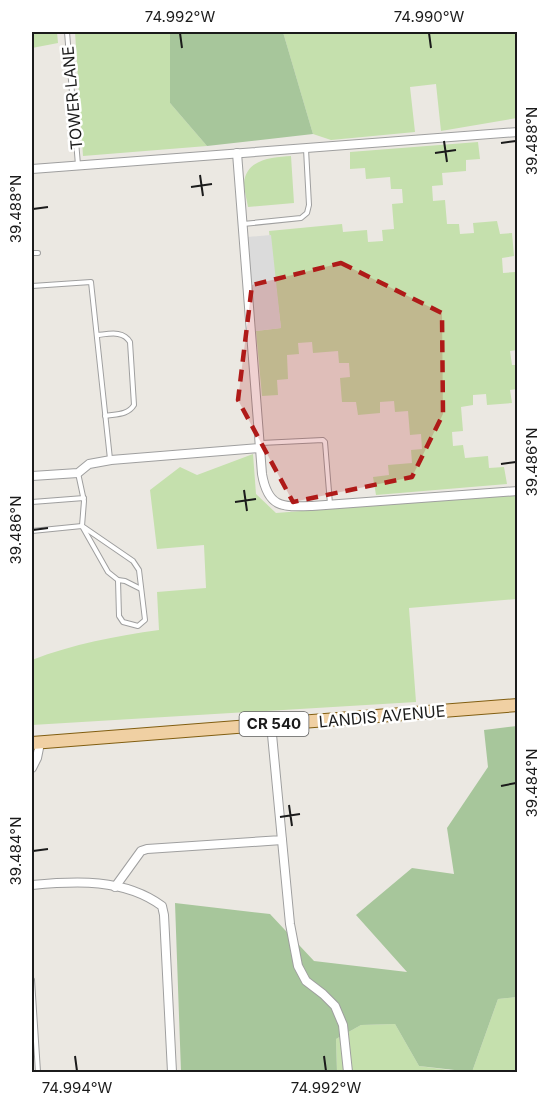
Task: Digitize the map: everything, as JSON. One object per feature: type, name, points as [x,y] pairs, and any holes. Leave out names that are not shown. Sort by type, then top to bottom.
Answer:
[{"type":"main road","name":"LANDIS AVENUE","points":[[36,743],[518,705]]},
{"type":"street","points":[[32,169],[518,132]]},
{"type":"street","points":[[237,153],[264,485],[272,501],[285,507],[518,492]]},
{"type":"street","points":[[32,476],[78,473],[89,464],[110,460],[260,445]]},
{"type":"street","points":[[271,724],[290,924],[298,966],[306,981],[335,1006],[343,1025],[348,1072]]},
{"type":"street","points":[[32,768],[37,758],[36,743]]},
{"type":"street","points":[[115,887],[141,851],[147,849],[282,840]]},
{"type":"street","points":[[32,885],[76,881],[115,887],[152,898],[162,906],[172,1072]]},
{"type":"lane","name":"TOWER LANE","points":[[67,32],[78,165]]},
{"type":"lane","points":[[242,224],[301,218],[307,213],[309,205],[306,148]]},
{"type":"lane","points":[[32,254],[38,253]]},
{"type":"lane","points":[[32,286],[91,282],[110,460]]},
{"type":"lane","points":[[97,335],[121,334],[130,342],[134,405],[126,412],[105,416]]},
{"type":"lane","points":[[260,445],[323,440],[326,442],[330,505]]},
{"type":"lane","points":[[78,473],[84,498],[82,526],[108,572],[118,580],[125,580],[141,589]]},
{"type":"lane","points":[[32,502],[84,498]]},
{"type":"lane","points":[[32,531],[82,526],[133,561],[139,570],[145,620],[138,626],[123,622],[118,616],[118,580]]},
{"type":"lane","points":[[32,980],[39,1072]]},
{"type":"highlighted area","points":[[341,263],[442,313],[443,414],[412,477],[293,502],[238,400],[252,285]]},
{"type":"green space","points":[[32,32],[57,32],[58,43],[32,48]]},
{"type":"green space","points":[[75,32],[170,32],[170,103],[207,146],[83,156]]},
{"type":"green space","points":[[170,32],[283,32],[313,134],[207,146],[170,103]]},
{"type":"green space","points":[[283,32],[517,32],[517,118],[441,131],[436,84],[410,87],[415,132],[331,140],[313,134]]},
{"type":"green space","points":[[478,142],[480,159],[466,160],[466,171],[442,173],[443,185],[432,186],[433,201],[445,200],[447,224],[459,224],[460,234],[474,233],[473,223],[497,221],[500,234],[512,233],[514,256],[502,258],[503,273],[515,272],[517,285],[517,350],[510,351],[512,365],[517,365],[517,389],[510,390],[512,403],[487,405],[486,394],[473,395],[473,405],[461,407],[463,431],[452,432],[453,446],[463,445],[465,458],[488,456],[489,468],[504,467],[507,484],[376,495],[373,477],[389,475],[388,465],[412,463],[411,450],[422,449],[421,434],[410,435],[408,411],[395,412],[394,401],[380,402],[380,413],[358,415],[356,402],[342,402],[340,378],[350,377],[349,363],[339,363],[338,351],[313,353],[312,342],[298,343],[299,354],[287,355],[288,379],[277,380],[278,395],[262,396],[256,331],[281,328],[269,231],[342,224],[343,232],[367,230],[368,242],[383,241],[382,230],[394,229],[392,204],[403,203],[402,189],[391,189],[390,177],[366,179],[365,168],[350,169],[350,152]]},
{"type":"green space","points":[[291,156],[294,203],[248,207],[244,183],[250,169],[262,161]]},
{"type":"green space","points":[[253,454],[256,494],[276,513],[517,494],[517,599],[409,608],[416,702],[32,725],[32,660],[95,641],[159,630],[157,592],[206,588],[204,545],[157,549],[150,490],[180,467],[197,475]]},
{"type":"green space","points":[[517,726],[517,997],[498,999],[472,1072],[419,1066],[395,1024],[361,1025],[336,1039],[337,1072],[181,1072],[175,903],[270,914],[314,961],[407,972],[356,915],[412,868],[454,874],[447,828],[488,767],[484,730]]},
{"type":"green space","points":[[517,997],[517,1072],[472,1072],[498,999]]},
{"type":"green space","points":[[395,1024],[419,1066],[464,1072],[337,1072],[336,1039],[361,1025]]},
{"type":"shaded area","points":[[271,235],[281,328],[256,331],[247,237]]}]
